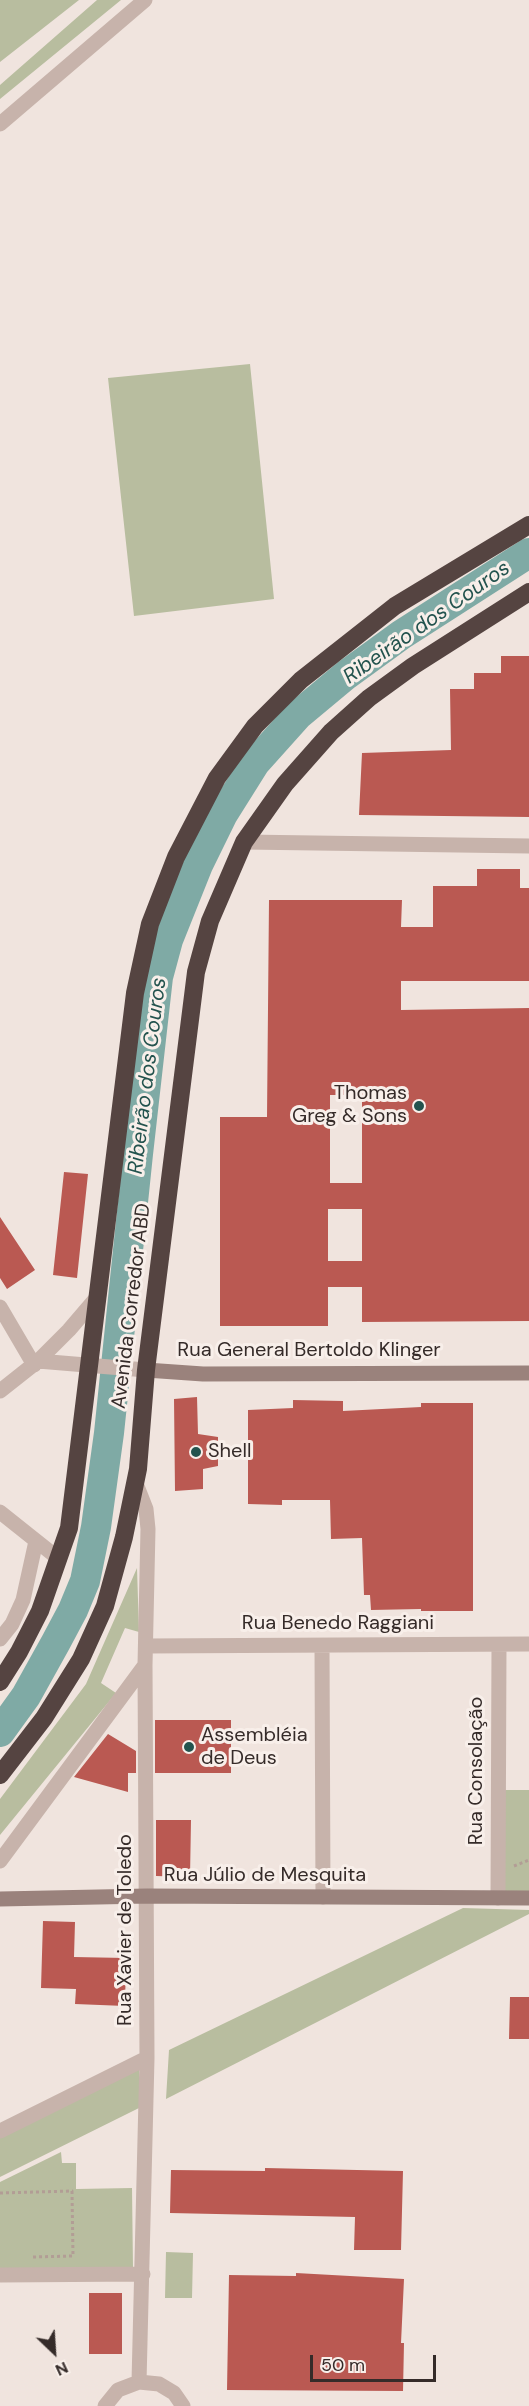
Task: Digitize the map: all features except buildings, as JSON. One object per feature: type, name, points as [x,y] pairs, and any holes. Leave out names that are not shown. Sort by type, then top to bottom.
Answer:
[{"type":"highway","name":"Avenida Corredor ABD","points":[[0,1682],[19,1652],[40,1611],[69,1528],[96,1366],[99,1295],[135,993],[150,924],[176,856],[217,778],[255,726],[301,680],[395,606],[529,525]]},
{"type":"highway","name":"Avenida Corredor ABD","points":[[0,1775],[44,1718],[81,1659],[105,1606],[124,1537],[135,1481],[141,1369],[196,972],[210,921],[244,842],[285,784],[331,732],[361,705],[413,666],[529,592]]},
{"type":"street","points":[[0,124],[145,0]]},
{"type":"street","points":[[244,842],[529,846]]},
{"type":"street","points":[[0,1391],[36,1363],[99,1295]]},
{"type":"street","points":[[0,1307],[36,1363]]},
{"type":"street","name":"Rua General Bertoldo Klinger","points":[[36,1363],[203,1374],[529,1373]]},
{"type":"street","name":"Rua Xavier de Toledo","points":[[135,1481],[146,1509],[148,1529],[145,1665],[147,2058],[140,2382]]},
{"type":"street","points":[[0,1512],[59,1559]]},
{"type":"street","points":[[0,1640],[12,1624],[23,1600],[36,1541]]},
{"type":"street","name":"Rua Benedo Raggiani","points":[[147,1646],[529,1644]]},
{"type":"street","name":"Rua Consolação","points":[[498,1898],[499,1645]]},
{"type":"street","points":[[322,1646],[323,1897]]},
{"type":"street","points":[[0,1861],[145,1665]]},
{"type":"street","name":"Rua Júlio de Mesquita","points":[[0,1899],[147,1896],[529,1898]]},
{"type":"street","points":[[0,2131],[147,2058]]},
{"type":"street","points":[[0,2275],[142,2274]]},
{"type":"street","points":[[105,2406],[118,2390],[140,2382],[159,2384],[174,2393],[183,2406]]},
{"type":"path","points":[[0,2193],[72,2191],[73,2256],[26,2258]]},
{"type":"green space","points":[[0,0],[79,0],[0,62]]},
{"type":"green space","points":[[97,0],[121,0],[0,99],[0,85]]},
{"type":"green space","points":[[250,364],[274,599],[134,616],[108,378]]},
{"type":"green space","points":[[137,1568],[139,1632],[125,1628],[101,1683],[116,1693],[0,1835],[0,1799],[86,1684]]},
{"type":"green space","points":[[505,1790],[529,1790],[529,1892],[505,1892]]},
{"type":"green space","points":[[463,1908],[529,1910],[529,1914],[166,2099],[169,2050]]},
{"type":"green space","points":[[139,2063],[139,2108],[0,2177],[0,2133]]},
{"type":"green space","points":[[61,2152],[62,2163],[76,2163],[76,2189],[132,2188],[133,2269],[0,2271],[0,2182]]},
{"type":"green space","points":[[166,2252],[193,2253],[192,2298],[165,2298]]},
{"type":"waterway","name":"Ribeirão dos Couros","points":[[0,1732],[26,1696],[73,1610],[85,1581],[96,1527],[109,1433],[158,977],[168,940],[198,865],[223,814],[255,763],[298,715],[346,675],[401,635],[529,553]]},
{"type":"place","name":"Thomas Greg & Sons","points":[[419,1106]]},
{"type":"place","name":"Shell","points":[[196,1452]]},
{"type":"place","name":"Assembléia de Deus","points":[[189,1747]]}]
